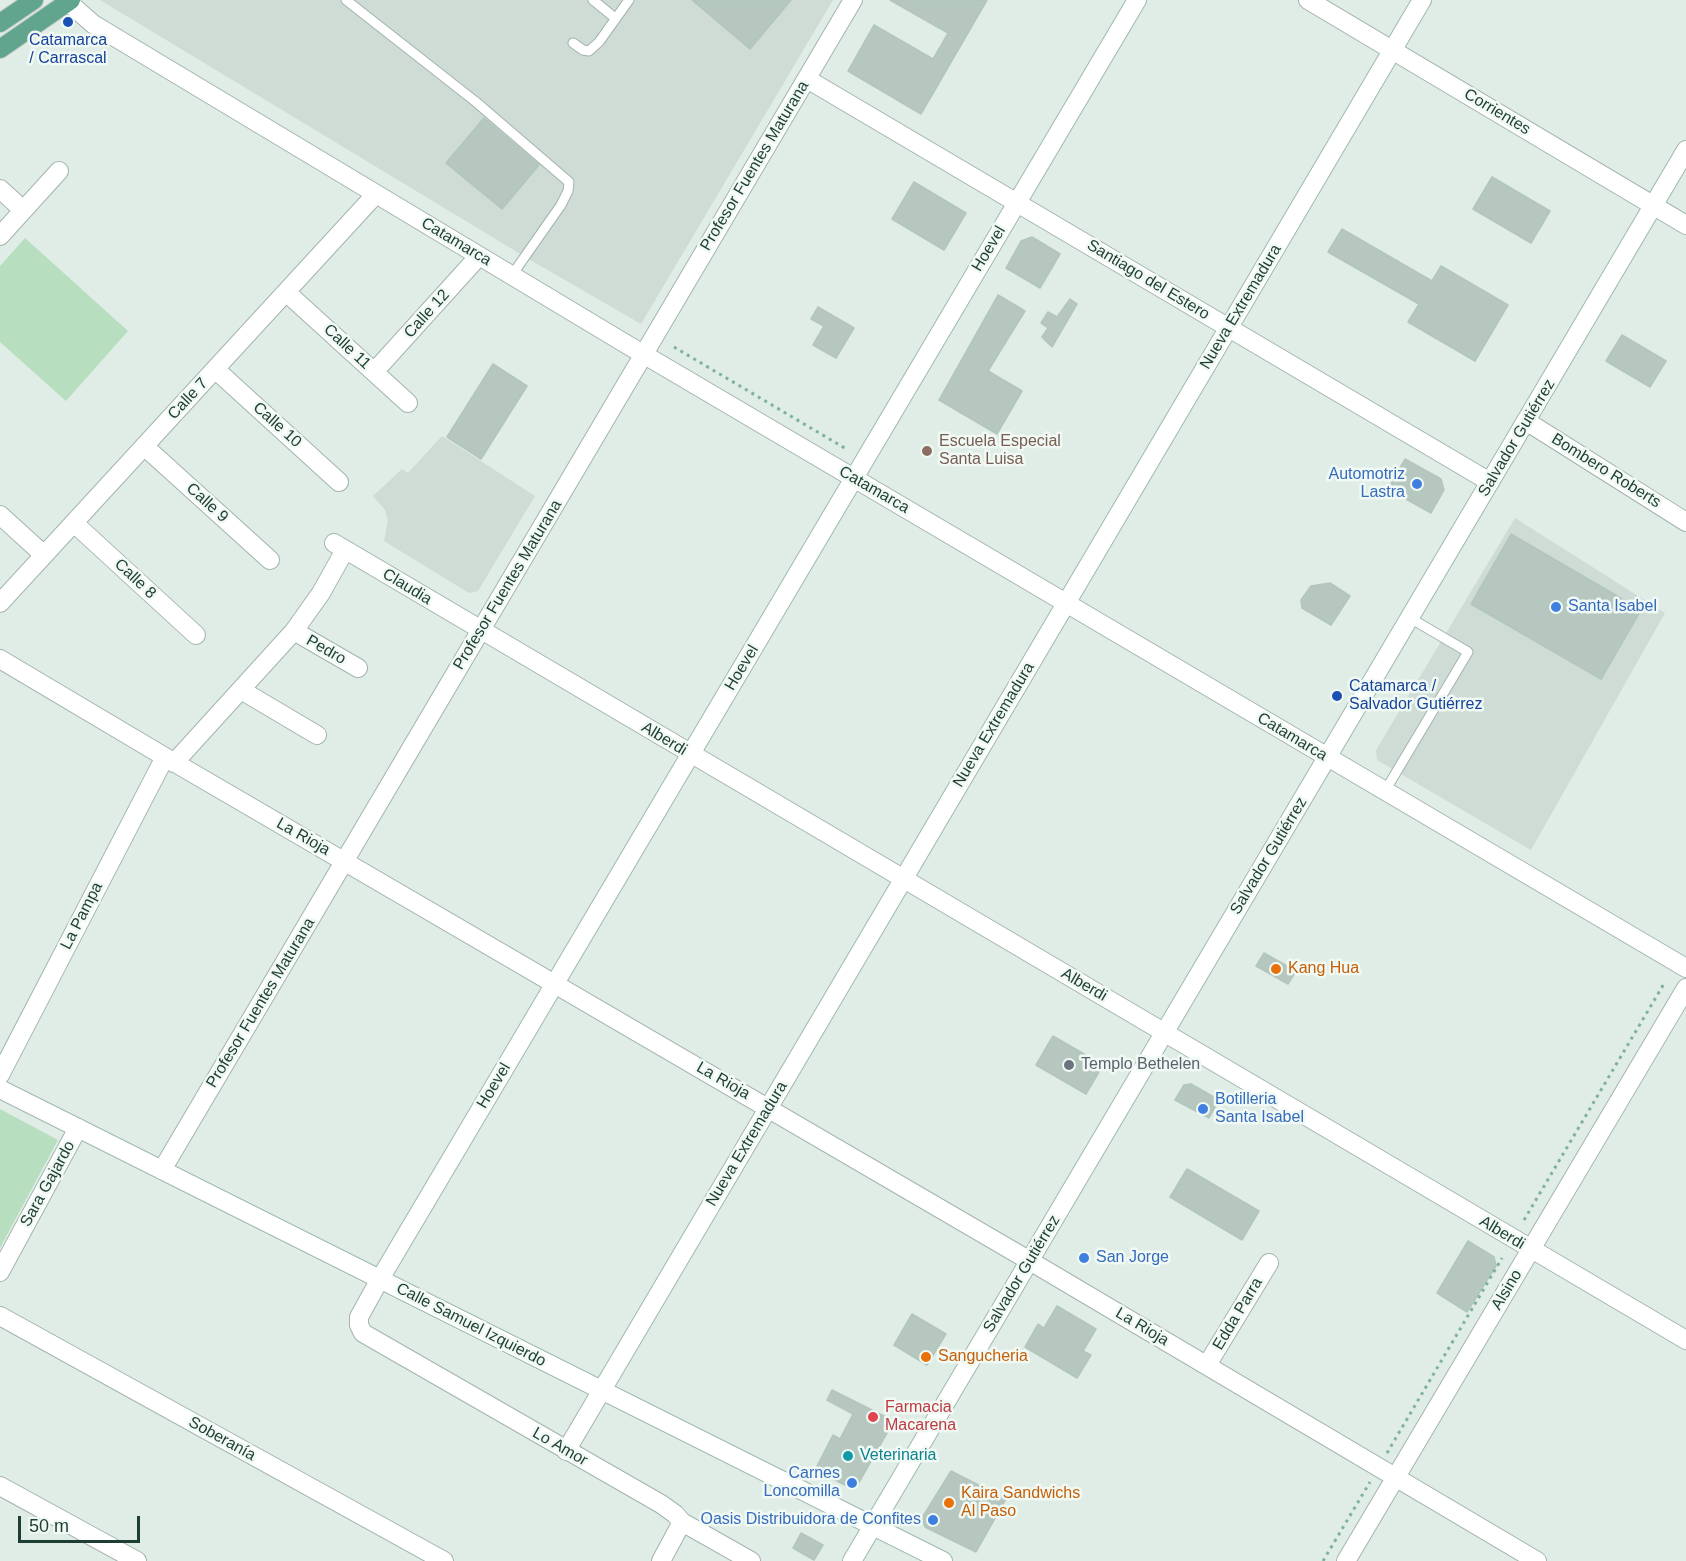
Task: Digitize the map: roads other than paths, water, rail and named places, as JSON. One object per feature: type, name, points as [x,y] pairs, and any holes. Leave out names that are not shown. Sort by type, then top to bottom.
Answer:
[{"type":"main road","points":[[0,23],[34,0]]},
{"type":"main road","points":[[0,49],[69,1]]},
{"type":"street","name":"Profesor Fuentes Maturana","points":[[162,1170],[853,0]]},
{"type":"street","name":"Hoevel","points":[[367,1336],[359,1326],[359,1317],[380,1279],[1137,0]]},
{"type":"street","name":"Corrientes","points":[[1308,0],[1686,225]]},
{"type":"street","name":"Nueva Extremadura","points":[[566,1451],[1422,0]]},
{"type":"street","name":"Catamarca","points":[[69,1],[93,24],[644,355],[1686,968]]},
{"type":"street","name":"Santiago del Estero","points":[[807,79],[1490,482]]},
{"type":"street","name":"Salvador Gutiérrez","points":[[852,1561],[1686,150]]},
{"type":"street","points":[[0,236],[59,171]]},
{"type":"street","points":[[0,189],[23,210]]},
{"type":"street","name":"Calle 7","points":[[0,603],[376,194]]},
{"type":"street","name":"Calle 12","points":[[374,372],[479,256]]},
{"type":"street","name":"Calle 11","points":[[286,291],[408,403]]},
{"type":"street","name":"Calle 10","points":[[215,369],[339,482]]},
{"type":"street","name":"Bombero Roberts","points":[[1526,421],[1686,522]]},
{"type":"street","name":"Calle 9","points":[[144,446],[270,560]]},
{"type":"street","points":[[0,515],[44,555]]},
{"type":"street","name":"Calle 8","points":[[74,523],[196,635]]},
{"type":"street","name":"Claudia","points":[[340,547],[481,631]]},
{"type":"street","name":"La Pampa","points":[[0,1075],[169,760],[241,690],[294,631],[321,593],[340,547]]},
{"type":"street","name":"Pedro","points":[[294,631],[358,668]]},
{"type":"street","name":"Alberdi","points":[[481,631],[1686,1340]]},
{"type":"street","name":"La Rioja","points":[[0,659],[1538,1561]]},
{"type":"street","points":[[241,690],[317,735]]},
{"type":"street","name":"Alsino","points":[[1346,1561],[1686,988]]},
{"type":"street","name":"Calle Samuel Izquierdo","points":[[0,1089],[943,1561]]},
{"type":"street","name":"Sara Gajardo","points":[[0,1272],[78,1128]]},
{"type":"street","name":"Edda Parra","points":[[1207,1365],[1269,1263]]},
{"type":"street","name":"Soberanía","points":[[0,1316],[444,1561]]},
{"type":"street","name":"Lo Amor","points":[[367,1336],[668,1509],[682,1522],[752,1561]]},
{"type":"street","points":[[0,1486],[137,1561]]},
{"type":"street","points":[[661,1561],[682,1522]]},
{"type":"lane","points":[[346,0],[476,102],[569,182],[568,191],[561,205],[512,275]]},
{"type":"lane","points":[[593,0],[615,18]]},
{"type":"lane","points":[[573,43],[589,51],[599,42],[629,0]]},
{"type":"lane","points":[[1385,791],[1468,652],[1410,618]]},
{"type":"place","name":"Catamarca / Carrascal","points":[[68,22]]},
{"type":"place","name":"Escuela Especial Santa Luisa","points":[[927,451]]},
{"type":"place","name":"Automotriz Lastra","points":[[1417,484]]},
{"type":"place","name":"Santa Isabel","points":[[1556,607]]},
{"type":"place","name":"Catamarca / Salvador Gutiérrez","points":[[1337,696]]},
{"type":"place","name":"Kang Hua","points":[[1276,969]]},
{"type":"place","name":"Templo Bethelen","points":[[1069,1065]]},
{"type":"place","name":"Botilleria Santa Isabel","points":[[1203,1109]]},
{"type":"place","name":"San Jorge","points":[[1084,1258]]},
{"type":"place","name":"Sangucheria","points":[[926,1357]]},
{"type":"place","name":"Farmacia Macarena","points":[[873,1417]]},
{"type":"place","name":"Veterinaria","points":[[848,1456]]},
{"type":"place","name":"Carnes Loncomilla","points":[[852,1483]]},
{"type":"place","name":"Kaira Sandwichs Al Paso","points":[[949,1503]]},
{"type":"place","name":"Oasis Distribuidora de Confites","points":[[933,1520]]}]
